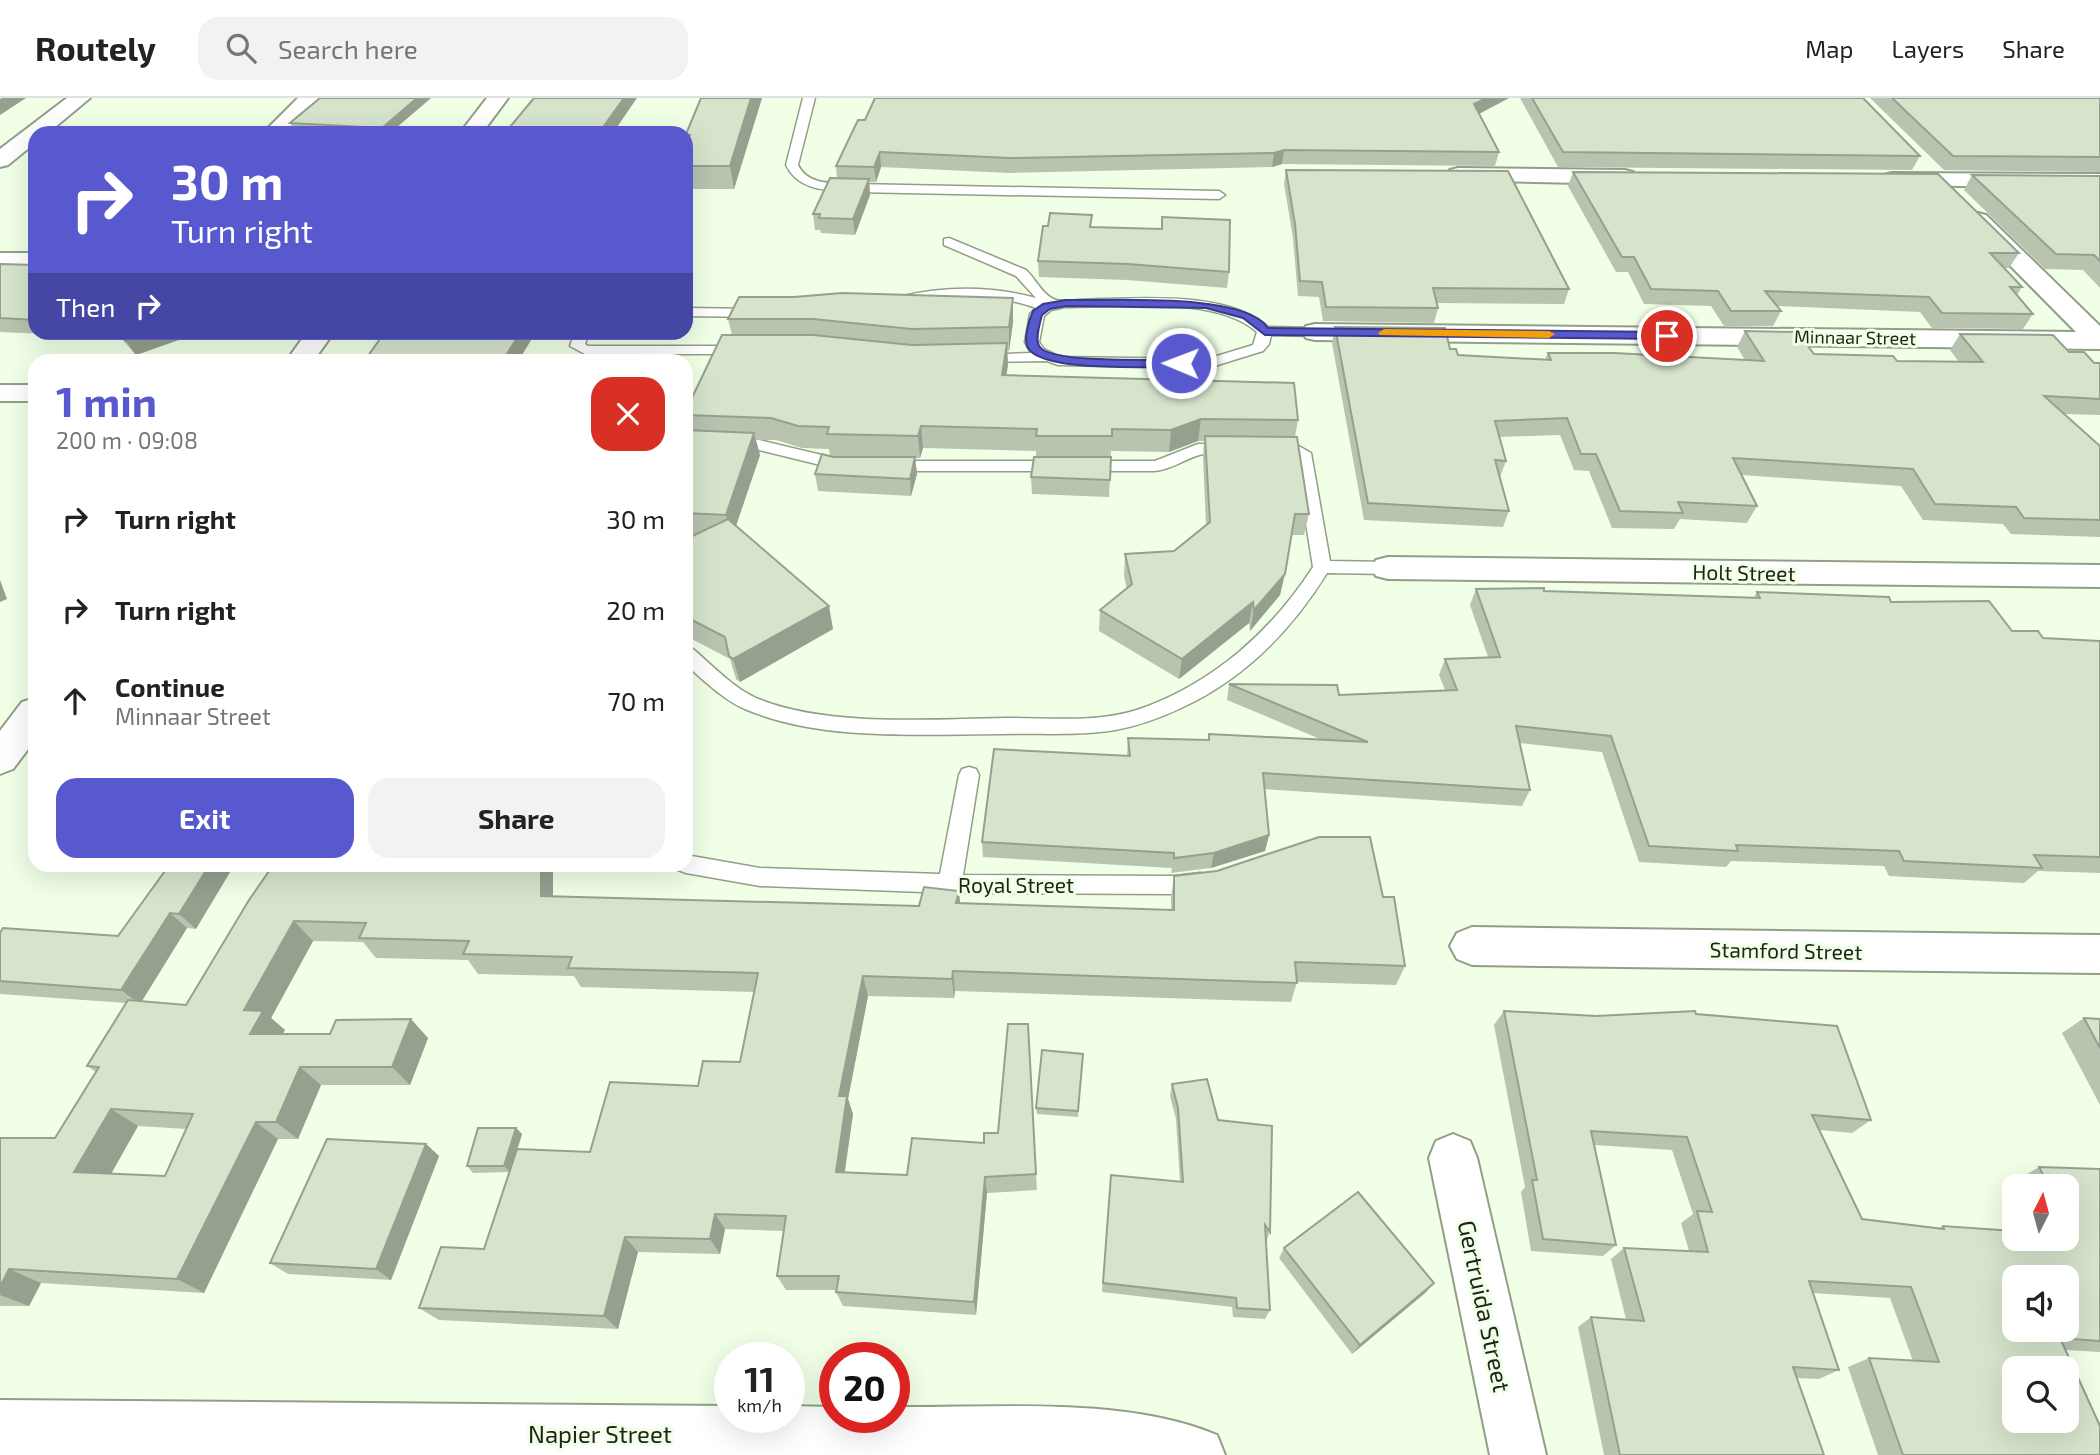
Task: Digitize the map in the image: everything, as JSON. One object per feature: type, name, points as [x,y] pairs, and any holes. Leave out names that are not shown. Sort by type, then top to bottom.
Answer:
[{"type":"street","points":[[44,126],[80,98]]},
{"type":"street","points":[[281,126],[310,98]]},
{"type":"street","points":[[476,126],[498,98]]},
{"type":"street","points":[[0,160],[28,138]]},
{"type":"street","points":[[1913,157],[2100,340]]},
{"type":"street","points":[[1436,175],[1645,177]]},
{"type":"street","points":[[1868,179],[2100,181]]},
{"type":"street","points":[[0,260],[28,260]]},
{"type":"street","name":"Minnaar Street","points":[[1315,332],[2100,340]]},
{"type":"street","points":[[0,393],[28,393]]},
{"type":"street","name":"Holt Street","points":[[1388,568],[2100,576]]},
{"type":"street","name":"Stamford Street","points":[[1472,946],[2100,954]]},
{"type":"street","name":"Gertruida Street","points":[[1453,1158],[1518,1455]]},
{"type":"street","name":"Napier Street","points":[[0,1428],[1111,1437],[1198,1455]]},
{"type":"lane","points":[[808,98],[792,164],[794,172],[808,182],[856,188],[1219,195]]},
{"type":"lane","points":[[949,242],[1021,273],[1030,281],[1034,291],[1050,305]]},
{"type":"lane","points":[[887,303],[933,295],[979,295],[1014,297],[1050,305],[1206,305],[1246,316],[1261,325],[1265,331],[1262,345],[1258,348],[1208,364],[1072,361],[1047,357],[969,359]]},
{"type":"lane","points":[[1047,357],[1034,349],[1032,342],[1037,314],[1050,305]]},
{"type":"lane","points":[[693,312],[768,313]]},
{"type":"lane","points":[[1265,331],[1315,332]]},
{"type":"lane","points":[[579,340],[577,346],[594,350],[763,350]]},
{"type":"lane","points":[[693,444],[759,445],[836,466],[1155,466],[1164,465],[1198,449],[1297,450],[1303,453],[1322,567],[1312,584],[1240,664],[1195,694],[1147,715],[1107,725],[855,724],[792,716],[751,704],[693,659]]},
{"type":"lane","points":[[1322,567],[1388,568]]},
{"type":"lane","points":[[950,884],[969,775]]},
{"type":"lane","name":"Royal Street","points":[[693,865],[760,877],[950,884],[1175,885],[1223,877]]},
{"type":"building","points":[[320,98],[417,98],[384,126],[290,123]]},
{"type":"building","points":[[534,98],[624,98],[604,126],[511,126]]},
{"type":"building","points":[[701,98],[751,98],[730,166],[693,166],[693,126],[689,126]]},
{"type":"building","points":[[875,98],[1486,98],[1474,104],[1499,152],[1284,150],[1274,153],[1010,158],[880,152],[874,167],[836,166],[858,120],[865,120]]},
{"type":"building","points":[[1532,98],[1863,98],[1920,156],[1563,152]]},
{"type":"building","points":[[1892,98],[2100,98],[2100,157],[1953,156]]},
{"type":"building","points":[[1286,170],[1508,171],[1569,289],[1433,288],[1438,308],[1326,307],[1322,282],[1300,281],[1295,224]]},
{"type":"building","points":[[1573,172],[1938,174],[2019,253],[1990,253],[2022,287],[2010,287],[2033,314],[1942,313],[1929,297],[1765,291],[1781,311],[1731,311],[1718,291],[1651,289],[1634,257],[1622,257]]},
{"type":"building","points":[[1972,175],[2100,176],[2100,261],[2094,255],[2056,254]]},
{"type":"building","points":[[830,178],[869,179],[853,219],[819,218],[820,214],[813,214]]},
{"type":"building","points":[[1050,213],[1092,215],[1090,227],[1162,229],[1162,217],[1230,220],[1229,272],[1128,264],[1038,261],[1043,226],[1048,226]]},
{"type":"building","points":[[0,264],[28,265],[28,320],[0,318]]},
{"type":"building","points":[[842,293],[1013,298],[1009,327],[912,329],[813,319],[728,319],[739,297],[794,297]]},
{"type":"building","points":[[1335,327],[1445,328],[1450,349],[1456,349],[1458,355],[1551,360],[1548,353],[1614,353],[1764,361],[1745,331],[1797,332],[1814,354],[1893,356],[1897,361],[1983,362],[1960,334],[2053,335],[2069,352],[2084,352],[2094,363],[2100,363],[2100,399],[2044,396],[2100,446],[2100,520],[2024,518],[2016,507],[1935,504],[1913,469],[1733,458],[1757,506],[1678,502],[1683,513],[1620,511],[1596,454],[1581,454],[1567,418],[1495,421],[1506,461],[1495,460],[1509,511],[1368,503]]},
{"type":"building","points":[[722,335],[813,335],[912,345],[1007,343],[1002,375],[1294,383],[1298,420],[1201,419],[1171,430],[1112,429],[1112,436],[1036,436],[1037,429],[921,426],[918,436],[827,434],[829,427],[798,426],[771,418],[693,415],[693,396]]},
{"type":"building","points":[[379,340],[516,340],[507,354],[369,354]]},
{"type":"building","points":[[693,430],[754,433],[726,515],[693,513]]},
{"type":"building","points":[[1205,436],[1297,437],[1309,514],[1295,514],[1285,574],[1254,610],[1253,602],[1182,659],[1100,610],[1132,584],[1125,554],[1174,551],[1210,522]]},
{"type":"building","points":[[822,454],[833,457],[915,457],[910,479],[815,474]]},
{"type":"building","points":[[1034,457],[1111,457],[1110,480],[1031,477]]},
{"type":"building","points":[[728,519],[829,606],[733,659],[729,656],[725,637],[693,621],[693,536]]},
{"type":"building","points":[[1544,588],[1544,591],[1760,598],[1757,592],[1889,597],[1891,602],[1989,601],[2012,631],[2038,631],[2043,638],[2100,641],[2100,857],[2034,855],[2042,868],[1904,861],[1899,851],[1736,845],[1738,851],[1649,846],[1611,736],[1516,726],[1530,790],[1263,773],[1269,835],[1214,853],[1174,858],[1174,853],[982,842],[994,749],[1130,756],[1128,738],[1209,740],[1209,734],[1368,742],[1229,684],[1337,685],[1339,695],[1457,690],[1445,659],[1500,657],[1476,589]]},
{"type":"building","points":[[1319,837],[1370,837],[1383,897],[1394,897],[1405,966],[1295,962],[1297,983],[953,971],[952,979],[863,976],[839,1096],[847,1096],[836,1172],[907,1175],[912,1138],[984,1143],[984,1133],[998,1133],[1008,1024],[1028,1024],[1036,1174],[985,1177],[974,1302],[836,1292],[839,1276],[777,1276],[786,1216],[715,1214],[710,1239],[625,1237],[604,1316],[419,1308],[441,1247],[484,1249],[517,1149],[590,1152],[610,1082],[698,1086],[703,1061],[740,1062],[758,973],[568,968],[572,957],[463,954],[469,941],[359,938],[366,923],[294,921],[244,1010],[263,1011],[250,1034],[330,1034],[336,1020],[411,1019],[392,1067],[300,1067],[276,1122],[256,1122],[177,1279],[9,1269],[0,1287],[0,1138],[55,1138],[99,1067],[87,1066],[128,1000],[186,1005],[268,872],[541,872],[541,896],[919,906],[924,887],[959,891],[956,903],[1174,910],[1174,876],[1217,871]],"holes":[[[111,1109],[193,1114],[165,1176],[74,1172]]]},
{"type":"building","points":[[164,872],[205,872],[179,914],[170,913],[121,990],[0,981],[0,933],[3,928],[118,936]]},
{"type":"building","points":[[1504,1011],[1596,1016],[1695,1011],[1696,1014],[1837,1026],[1871,1120],[1812,1115],[1862,1219],[1944,1229],[1943,1226],[2002,1230],[2002,1251],[2079,1251],[2079,1174],[2043,1174],[2039,1167],[2100,1169],[2100,1341],[2079,1339],[2079,1265],[2002,1265],[2002,1342],[2062,1342],[2068,1356],[2002,1356],[2002,1433],[2079,1433],[2079,1380],[2100,1426],[2100,1455],[1903,1455],[1869,1358],[1939,1362],[1911,1287],[1809,1281],[1839,1370],[1793,1367],[1824,1455],[1620,1455],[1591,1317],[1644,1321],[1624,1248],[1708,1252],[1697,1211],[1712,1212],[1687,1137],[1591,1131],[1616,1245],[1543,1239],[1532,1180],[1537,1180]]},
{"type":"building","points":[[2084,1018],[2100,1019],[2100,1048]]},
{"type":"building","points":[[1042,1050],[1083,1054],[1078,1111],[1036,1108]]},
{"type":"building","points":[[1207,1079],[1218,1120],[1272,1126],[1270,1232],[1265,1225],[1270,1310],[1237,1308],[1236,1298],[1103,1283],[1111,1175],[1183,1182],[1178,1108],[1172,1084]]},
{"type":"building","points":[[478,1128],[516,1128],[504,1166],[467,1166]]},
{"type":"building","points":[[327,1139],[426,1144],[376,1269],[270,1263]]},
{"type":"building","points":[[1358,1192],[1434,1283],[1360,1345],[1284,1248]]},
{"type":"slow traffic","points":[[1384,333],[1549,334]]},
{"type":"route","points":[[1181,363],[1058,361],[1034,349],[1032,342],[1037,314],[1046,307],[1066,303],[1206,305],[1246,316],[1261,325],[1265,331],[1667,336]]}]
